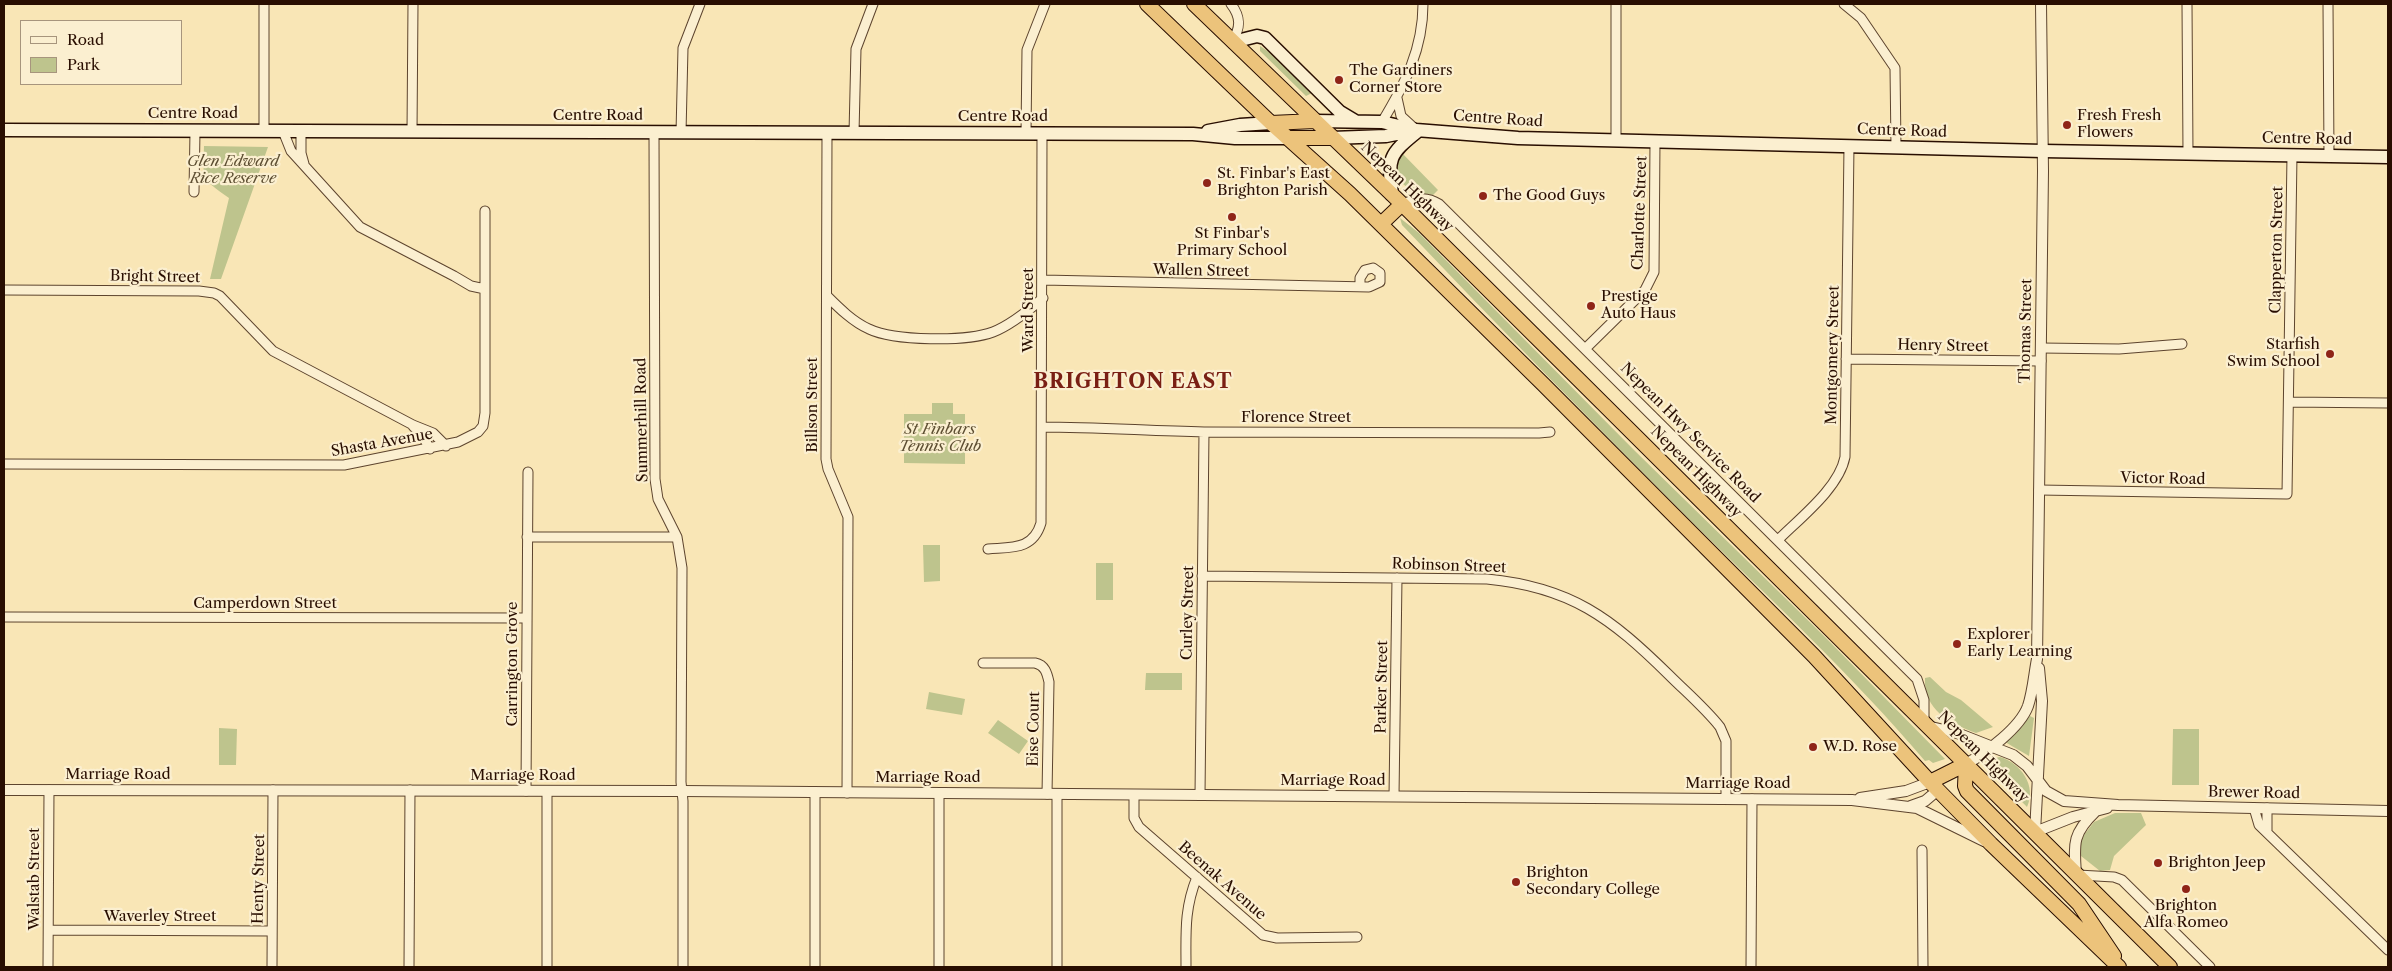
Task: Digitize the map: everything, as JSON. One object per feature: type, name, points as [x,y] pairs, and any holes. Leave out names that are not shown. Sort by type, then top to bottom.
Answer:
[{"type":"highway","points":[[1147,4],[1271,123],[1382,224],[1814,656],[1934,786],[1992,845],[2119,967]]},
{"type":"highway","name":"Nepean Highway","points":[[1194,4],[1397,200],[2170,967]]},
{"type":"highway","name":"Centre Road","points":[[1271,123],[1315,121]]},
{"type":"highway","name":"Centre Road","points":[[1288,138],[1332,138]]},
{"type":"highway","points":[[1382,224],[1397,200]]},
{"type":"highway","points":[[1934,786],[1966,764]]},
{"type":"highway","points":[[1966,764],[1965,786],[1967,792],[2064,888],[2087,914],[2119,967]]},
{"type":"highway","points":[[1992,845],[2035,832]]},
{"type":"highway","points":[[2064,888],[2077,875]]},
{"type":"main road","points":[[1232,41],[1257,36],[1265,38],[1340,112],[1355,121]]},
{"type":"main road","name":"Centre Road","points":[[1315,121],[1382,122],[1419,130],[1504,137],[1896,148],[2388,157]]},
{"type":"main road","name":"Centre Road","points":[[1193,134],[1236,125],[1271,123]]},
{"type":"main road","name":"Centre Road","points":[[4,130],[1193,134],[1235,138],[1288,138]]},
{"type":"main road","name":"Centre Road","points":[[1332,138],[1386,136],[1419,130]]},
{"type":"main road","points":[[1397,200],[1390,171],[1392,155],[1398,146],[1419,130]]},
{"type":"street","points":[[264,4],[264,131]]},
{"type":"street","points":[[412,132],[413,4]]},
{"type":"street","points":[[681,133],[683,48],[700,4]]},
{"type":"street","points":[[854,133],[856,49],[873,4]]},
{"type":"street","points":[[1026,134],[1027,50],[1046,4]]},
{"type":"street","points":[[1231,4],[1237,15],[1239,25],[1239,31],[1232,41]]},
{"type":"street","points":[[1382,122],[1397,98],[1416,54],[1423,30],[1423,4]]},
{"type":"street","points":[[1616,4],[1616,140]]},
{"type":"street","points":[[1844,4],[1861,18],[1895,68],[1896,148]]},
{"type":"street","name":"Thomas Street","points":[[2035,832],[2042,696],[2037,659],[2043,151],[2041,4]]},
{"type":"street","points":[[2187,4],[2188,153]]},
{"type":"street","points":[[2328,4],[2329,156]]},
{"type":"street","points":[[1397,98],[1403,119],[1419,130]]},
{"type":"street","points":[[194,192],[195,131]]},
{"type":"street","points":[[284,131],[290,151],[364,229],[470,286],[485,285]]},
{"type":"street","points":[[301,131],[301,153],[304,164]]},
{"type":"street","name":"Summerhill Road","points":[[654,133],[655,480],[658,498],[677,538],[682,568],[683,967]]},
{"type":"street","name":"Billson Street","points":[[826,133],[826,459],[848,517],[847,792]]},
{"type":"street","name":"Ward Street","points":[[988,549],[1030,542],[1040,529],[1042,516],[1042,134]]},
{"type":"street","name":"Charlotte Street","points":[[1585,350],[1646,290],[1654,272],[1655,141]]},
{"type":"street","name":"Montgomery Street","points":[[1778,540],[1832,486],[1843,464],[1849,146]]},
{"type":"street","name":"Clapperton Street","points":[[2286,494],[2292,156]]},
{"type":"street","name":"Nepean Hwy Service Road","points":[[1397,200],[1420,198],[1432,200],[1438,204],[1778,540],[1916,679],[1924,700],[1925,724]]},
{"type":"street","name":"Shasta Avenue","points":[[4,464],[334,466],[446,446],[478,432],[484,420],[485,210]]},
{"type":"street","name":"Wallen Street","points":[[1043,280],[1164,284],[1360,286]]},
{"type":"street","name":"Bright Street","points":[[4,290],[199,291],[214,293],[224,300],[273,351],[413,425],[433,433],[446,446]]},
{"type":"street","points":[[827,296],[867,328],[880,334],[903,337],[983,335],[1003,328],[1043,298]]},
{"type":"street","points":[[2041,348],[2119,349],[2182,344]]},
{"type":"street","name":"Henry Street","points":[[1846,359],[2040,361]]},
{"type":"street","points":[[2289,402],[2388,403]]},
{"type":"street","name":"Bright Street","points":[[413,425],[422,435],[430,449]]},
{"type":"street","name":"Florence Street","points":[[1042,427],[1115,427],[1158,431],[1204,432],[1529,434],[1550,432]]},
{"type":"street","name":"Curley Street","points":[[1200,795],[1204,432]]},
{"type":"street","name":"Carrington Grove","points":[[526,791],[528,472]]},
{"type":"street","name":"Victor Road","points":[[2039,490],[2286,494]]},
{"type":"street","points":[[527,538],[677,538]]},
{"type":"street","name":"Robinson Street","points":[[1202,576],[1487,579],[1527,584],[1562,595],[1610,622],[1637,644],[1723,730],[1726,741],[1726,799]]},
{"type":"street","name":"Parker Street","points":[[1394,796],[1397,578]]},
{"type":"street","name":"Camperdown Street","points":[[4,617],[527,618]]},
{"type":"street","name":"Thomas Street","points":[[1966,764],[1992,746],[2018,721],[2027,709],[2037,659]]},
{"type":"street","name":"Eise Court","points":[[982,663],[1035,663],[1042,666],[1046,672],[1049,682],[1052,794]]},
{"type":"street","name":"Brewer Road","points":[[1925,724],[1950,730],[2022,760],[2048,793],[2061,800],[2118,805],[2388,811]]},
{"type":"street","points":[[1900,805],[1918,804],[1934,786]]},
{"type":"street","name":"Marriage Road","points":[[1852,800],[1934,786]]},
{"type":"street","name":"Marriage Road","points":[[4,790],[682,791],[1852,800],[1921,809],[1992,845]]},
{"type":"street","name":"Walstab Street","points":[[48,967],[49,790]]},
{"type":"street","name":"Henty Street","points":[[272,967],[273,790]]},
{"type":"street","points":[[409,967],[410,790]]},
{"type":"street","points":[[547,791],[547,967]]},
{"type":"street","points":[[814,792],[815,967]]},
{"type":"street","points":[[939,793],[940,967]]},
{"type":"street","points":[[1052,794],[1057,967]]},
{"type":"street","name":"Beenak Avenue","points":[[1134,794],[1134,818],[1139,827],[1263,935],[1277,938],[1358,937]]},
{"type":"street","points":[[1751,967],[1752,799]]},
{"type":"street","name":"Brewer Road","points":[[2035,832],[2097,810],[2118,805]]},
{"type":"street","points":[[2254,808],[2259,824],[2388,950]]},
{"type":"street","points":[[2267,808],[2267,830]]},
{"type":"street","points":[[2097,810],[2083,824],[2077,835],[2074,848],[2077,875],[2115,877],[2122,880],[2210,967]]},
{"type":"street","points":[[1922,850],[1923,967]]},
{"type":"street","points":[[1186,967],[1186,912],[1188,898],[1197,876]]},
{"type":"street","name":"Waverley Street","points":[[49,930],[272,931]]},
{"type":"green space","points":[[1260,46],[1275,56],[1312,93],[1306,96],[1260,51]]},
{"type":"green space","name":"Glen Edward Rice Reserve","points":[[204,146],[268,147],[221,279],[210,279],[229,198],[206,178],[204,173]]},
{"type":"green space","points":[[1401,152],[1438,190],[1433,195],[1414,193],[1397,179],[1394,168]]},
{"type":"green space","points":[[1400,218],[1419,233],[1945,759],[1933,763],[1929,760],[1925,761],[1840,668],[1654,484],[1473,300],[1402,225]]},
{"type":"green space","name":"St Finbars Tennis Club","points":[[932,403],[953,403],[953,414],[965,414],[965,464],[904,463],[904,414],[932,414]]},
{"type":"green space","points":[[923,545],[940,545],[940,581],[924,582]]},
{"type":"green space","points":[[1096,563],[1113,563],[1113,600],[1096,600]]},
{"type":"green space","points":[[1146,673],[1182,673],[1182,690],[1145,690]]},
{"type":"green space","points":[[1930,677],[1946,692],[1961,700],[1993,727],[1976,733],[1957,725],[1940,714],[1929,699],[1926,689],[1925,678]]},
{"type":"green space","points":[[929,692],[965,699],[962,715],[926,709]]},
{"type":"green space","points":[[2030,716],[2034,718],[2029,756],[2005,742]]},
{"type":"green space","points":[[998,720],[1028,741],[1019,754],[988,733]]},
{"type":"green space","points":[[219,728],[237,729],[236,765],[219,765]]},
{"type":"green space","points":[[2173,729],[2199,729],[2199,785],[2172,785]]},
{"type":"green space","points":[[2000,757],[2014,764],[2025,776],[2030,791],[2027,807],[1984,763],[1989,759]]},
{"type":"green space","points":[[2115,813],[2141,813],[2146,825],[2114,856],[2110,870],[2100,871],[2081,856],[2080,840],[2094,822]]},
{"type":"place","name":"The Gardiners Corner Store","points":[[1339,80]]},
{"type":"place","name":"Fresh Fresh Flowers","points":[[2067,125]]},
{"type":"place","name":"St. Finbar's East Brighton Parish","points":[[1207,183]]},
{"type":"place","name":"The Good Guys","points":[[1483,196]]},
{"type":"place","name":"St Finbar's Primary School","points":[[1232,217]]},
{"type":"place","name":"Prestige Auto Haus","points":[[1591,306]]},
{"type":"place","name":"Starfish Swim School","points":[[2330,354]]},
{"type":"place","name":"Explorer Early Learning","points":[[1957,644]]},
{"type":"place","name":"W.D. Rose","points":[[1813,747]]},
{"type":"place","name":"Brighton Jeep","points":[[2158,863]]},
{"type":"place","name":"Brighton Secondary College","points":[[1516,882]]},
{"type":"place","name":"Brighton Alfa Romeo","points":[[2186,889]]},
{"type":"district","name":"BRIGHTON EAST","points":[[1133,382]]}]
